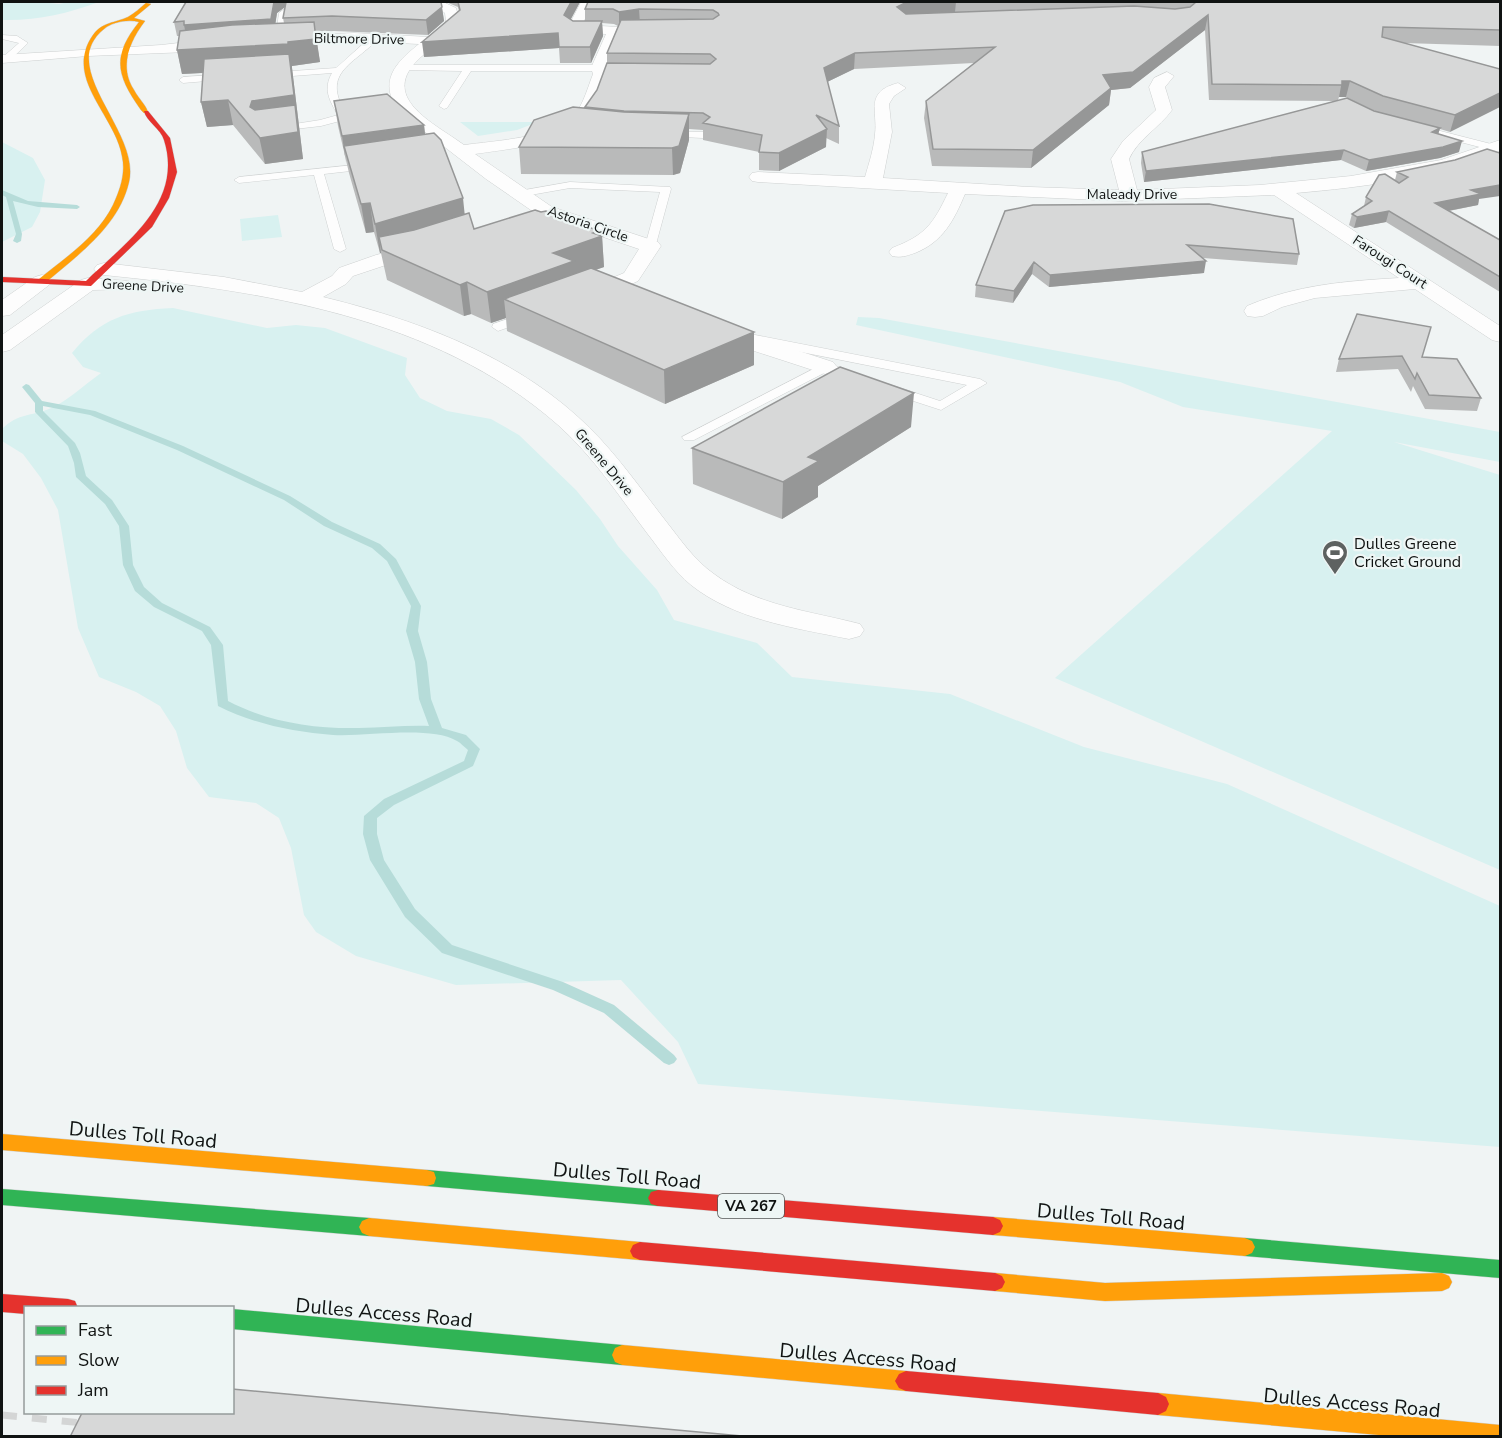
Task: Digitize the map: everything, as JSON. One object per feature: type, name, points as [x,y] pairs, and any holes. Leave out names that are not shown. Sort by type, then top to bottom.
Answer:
[{"type":"main road","points":[[50,275],[79,249],[111,212],[122,193],[126,153],[118,132],[87,84],[85,61],[88,52],[93,39],[106,23],[129,18],[152,2]]},
{"type":"main road","points":[[2,267],[50,275],[96,277],[149,225],[165,198],[174,172],[167,138],[140,104],[123,75],[126,50],[134,31],[142,21],[129,18]]},
{"type":"main road","points":[[2,280],[50,275],[96,277]]},
{"type":"main road","name":"Dulles Toll Road","points":[[2,1142],[1500,1269]]},
{"type":"main road","points":[[2,1197],[247,1216],[1105,1292],[1453,1282]]},
{"type":"main road","points":[[1477,1281],[1500,1281]]},
{"type":"main road","points":[[2,1303],[42,1306]]},
{"type":"main road","name":"Dulles Access Road","points":[[234,1319],[1500,1436]]},
{"type":"street","points":[[404,68],[453,23],[451,11],[434,2]]},
{"type":"street","points":[[455,152],[538,137],[568,127],[584,113],[618,30],[573,29],[587,2]]},
{"type":"street","name":"Biltmore Drive","points":[[260,41],[375,38],[431,41]]},
{"type":"street","points":[[4,59],[238,43]]},
{"type":"street","name":"Astoria Circle","points":[[404,68],[396,81],[399,109],[455,152],[545,211],[651,246],[631,277],[602,288],[649,304]]},
{"type":"street","points":[[1129,195],[1120,159],[1134,138],[1157,122],[1164,110],[1156,87],[1159,81],[1167,76]]},
{"type":"street","points":[[873,182],[884,132],[881,104],[888,93],[898,88]]},
{"type":"street","name":"Maleady Drive","points":[[758,177],[1129,195],[1279,189],[1386,176],[1437,165],[1498,147]]},
{"type":"street","points":[[899,252],[932,238],[940,229],[959,188]]},
{"type":"street","name":"Farougi Court","points":[[1279,189],[1500,335]]},
{"type":"street","points":[[523,218],[545,211]]},
{"type":"street","points":[[306,298],[339,280],[362,278],[388,268],[411,254],[447,243]]},
{"type":"street","points":[[2,310],[50,275]]},
{"type":"street","points":[[2,345],[96,277]]},
{"type":"street","name":"Greene Drive","points":[[96,277],[161,286],[306,298],[414,332],[474,359],[516,383],[558,413],[582,434],[688,568],[712,587],[752,606],[849,630]]},
{"type":"street","points":[[1255,311],[1273,302],[1296,295],[1422,282]]},
{"type":"street","points":[[691,322],[825,367]]},
{"type":"lane","points":[[278,40],[283,13],[289,8],[300,5]]},
{"type":"lane","points":[[2,37],[14,38],[24,43],[4,59]]},
{"type":"lane","points":[[343,116],[330,97],[333,79],[337,70],[375,38]]},
{"type":"lane","points":[[404,68],[602,72]]},
{"type":"lane","points":[[444,106],[468,68]]},
{"type":"lane","points":[[254,75],[337,70]]},
{"type":"lane","points":[[183,80],[242,76]]},
{"type":"lane","points":[[260,131],[321,123],[363,113]]},
{"type":"lane","points":[[1408,125],[1498,147]]},
{"type":"lane","points":[[568,127],[586,129]]},
{"type":"lane","points":[[647,134],[703,135]]},
{"type":"lane","points":[[240,180],[381,165]]},
{"type":"lane","points":[[319,173],[340,249]]},
{"type":"lane","points":[[519,194],[570,185],[666,189],[651,246]]},
{"type":"lane","points":[[498,327],[542,311]]},
{"type":"lane","points":[[712,330],[980,382],[941,406],[878,385]]},
{"type":"lane","points":[[689,436],[825,367],[856,378]]},
{"type":"shaded area","points":[[2,2],[59,4],[99,2],[51,16],[2,20]]},
{"type":"shaded area","points":[[460,122],[538,122],[517,130],[478,136]]},
{"type":"shaded area","points":[[2,142],[33,158],[45,180],[40,212],[32,227],[2,242]]},
{"type":"shaded area","points":[[278,215],[282,237],[242,241],[240,219]]},
{"type":"shaded area","points":[[173,308],[267,328],[296,325],[325,328],[407,358],[405,375],[420,398],[447,411],[491,419],[519,435],[576,490],[600,519],[618,546],[657,590],[674,620],[757,643],[792,677],[950,694],[1084,747],[1227,784],[1500,906],[1500,1147],[698,1084],[678,1042],[621,980],[456,985],[356,956],[316,932],[304,915],[291,848],[279,818],[256,803],[209,797],[187,768],[176,731],[160,706],[136,692],[99,677],[78,628],[58,510],[41,478],[23,454],[2,441],[2,429],[8,424],[20,417],[56,406],[101,373],[83,367],[72,353],[94,331],[116,318],[129,314]]},
{"type":"shaded area","name":"Dulles Greene Cricket Ground","points":[[858,317],[879,318],[1500,432],[1500,462],[1394,442],[1500,475],[1500,870],[1055,678],[1332,431],[1183,407],[1120,382],[856,325]]},
{"type":"building","points":[[186,2],[274,2],[271,19],[184,25],[184,21],[174,22]]},
{"type":"building","points":[[286,2],[441,2],[442,7],[426,20],[332,16],[283,18]]},
{"type":"building","points":[[458,2],[571,2],[564,15],[573,21],[602,21],[590,47],[559,47],[558,33],[422,42],[460,10]]},
{"type":"building","points":[[588,2],[907,2],[897,7],[906,14],[1134,6],[1175,9],[1190,7],[1196,2],[1500,2],[1500,30],[1383,27],[1382,37],[1500,69],[1500,93],[1455,115],[1383,96],[1350,81],[1342,81],[1342,85],[1212,84],[1208,15],[1133,72],[1103,75],[1111,88],[1033,150],[933,149],[926,101],[995,47],[855,53],[824,68],[839,126],[816,115],[827,129],[779,153],[759,152],[762,135],[703,123],[710,117],[703,113],[624,111],[585,107],[597,90],[607,63],[710,64],[716,59],[710,54],[607,53],[621,20],[713,19],[719,15],[713,10],[639,9],[619,12],[613,9],[585,9]]},
{"type":"building","points":[[314,22],[316,39],[288,42],[288,44],[177,50],[180,31],[232,25]]},
{"type":"building","points":[[289,54],[294,95],[252,101],[250,107],[255,110],[295,105],[298,132],[260,138],[228,100],[201,102],[204,59]]},
{"type":"building","points":[[387,94],[424,125],[342,136],[334,101]]},
{"type":"building","points":[[1347,98],[1374,111],[1440,128],[1432,132],[1462,141],[1443,147],[1369,160],[1344,150],[1146,171],[1142,152]]},
{"type":"building","points":[[573,107],[624,112],[689,114],[679,146],[672,148],[519,147],[534,120]]},
{"type":"building","points":[[434,133],[441,140],[463,198],[375,224],[370,203],[361,204],[344,146]]},
{"type":"building","points":[[1487,149],[1500,153],[1500,185],[1471,190],[1481,194],[1435,203],[1500,240],[1500,277],[1389,211],[1357,217],[1352,214],[1372,201],[1366,197],[1379,175],[1385,174],[1399,183],[1408,177],[1397,172],[1455,160]]},
{"type":"building","points":[[1209,204],[1293,219],[1299,254],[1187,245],[1206,261],[1050,275],[1034,262],[1014,291],[976,285],[1005,211],[1033,205]]},
{"type":"building","points":[[535,210],[546,211],[599,231],[593,233],[602,236],[553,253],[574,261],[487,292],[467,282],[460,285],[382,250],[379,237],[414,230],[469,213],[474,229]]},
{"type":"building","points":[[591,268],[754,332],[664,370],[504,299]]},
{"type":"building","points":[[1357,314],[1431,327],[1422,357],[1457,359],[1481,398],[1429,395],[1417,373],[1415,379],[1402,356],[1339,359]]},
{"type":"building","points":[[840,367],[914,393],[808,457],[819,461],[783,482],[692,448]]},
{"type":"building","points":[[234,1389],[753,1437],[70,1437],[82,1414],[234,1414]]},
{"type":"waterway","points":[[2,192],[18,201],[48,206],[77,207]]},
{"type":"waterway","points":[[9,198],[19,234],[17,241]]},
{"type":"waterway","points":[[26,387],[39,403]]},
{"type":"waterway","points":[[39,403],[92,413],[180,448],[287,498],[328,524],[376,546],[391,559],[416,606],[412,631],[421,662],[425,699],[437,731]]},
{"type":"waterway","points":[[39,403],[39,412],[72,445],[79,463],[81,477],[109,502],[124,526],[128,565],[139,589],[158,605],[206,629],[217,645],[222,703],[267,721],[317,730],[348,732],[437,731]]},
{"type":"waterway","points":[[437,731],[462,738],[474,749],[469,763],[389,802],[371,816],[370,834],[377,860],[410,913],[447,949],[558,986],[609,1009],[669,1059]]},
{"type":"railway","points":[[2,1415],[93,1424]]},
{"type":"traffic: fast","points":[[427,1178],[658,1198]]},
{"type":"traffic: fast","points":[[2,1197],[369,1227]]},
{"type":"traffic: fast","points":[[1245,1247],[1500,1269]]},
{"type":"traffic: fast","points":[[234,1319],[622,1355]]},
{"type":"traffic: slow","points":[[42,281],[101,227],[116,206],[126,180],[126,157],[120,137],[89,81],[85,63],[90,44],[99,30],[130,18],[148,4]]},
{"type":"traffic: slow","points":[[129,18],[142,21],[127,46],[123,61],[123,75],[146,112]]},
{"type":"traffic: slow","points":[[2,1142],[427,1178]]},
{"type":"traffic: slow","points":[[993,1226],[1245,1247]]},
{"type":"traffic: slow","points":[[369,1227],[640,1251]]},
{"type":"traffic: slow","points":[[995,1282],[1105,1292],[1442,1282]]},
{"type":"traffic: slow","points":[[622,1355],[906,1381]]},
{"type":"traffic: slow","points":[[1158,1404],[1500,1436]]},
{"type":"traffic: jam","points":[[2,280],[88,284],[149,225],[165,198],[173,172],[167,138],[146,112]]},
{"type":"traffic: jam","points":[[658,1198],[993,1226]]},
{"type":"traffic: jam","points":[[640,1251],[995,1282]]},
{"type":"traffic: jam","points":[[2,1303],[42,1306]]},
{"type":"traffic: jam","points":[[906,1381],[1158,1404]]},
{"type":"place","name":"Dulles Greene Cricket Ground","points":[[1335,576]]}]
